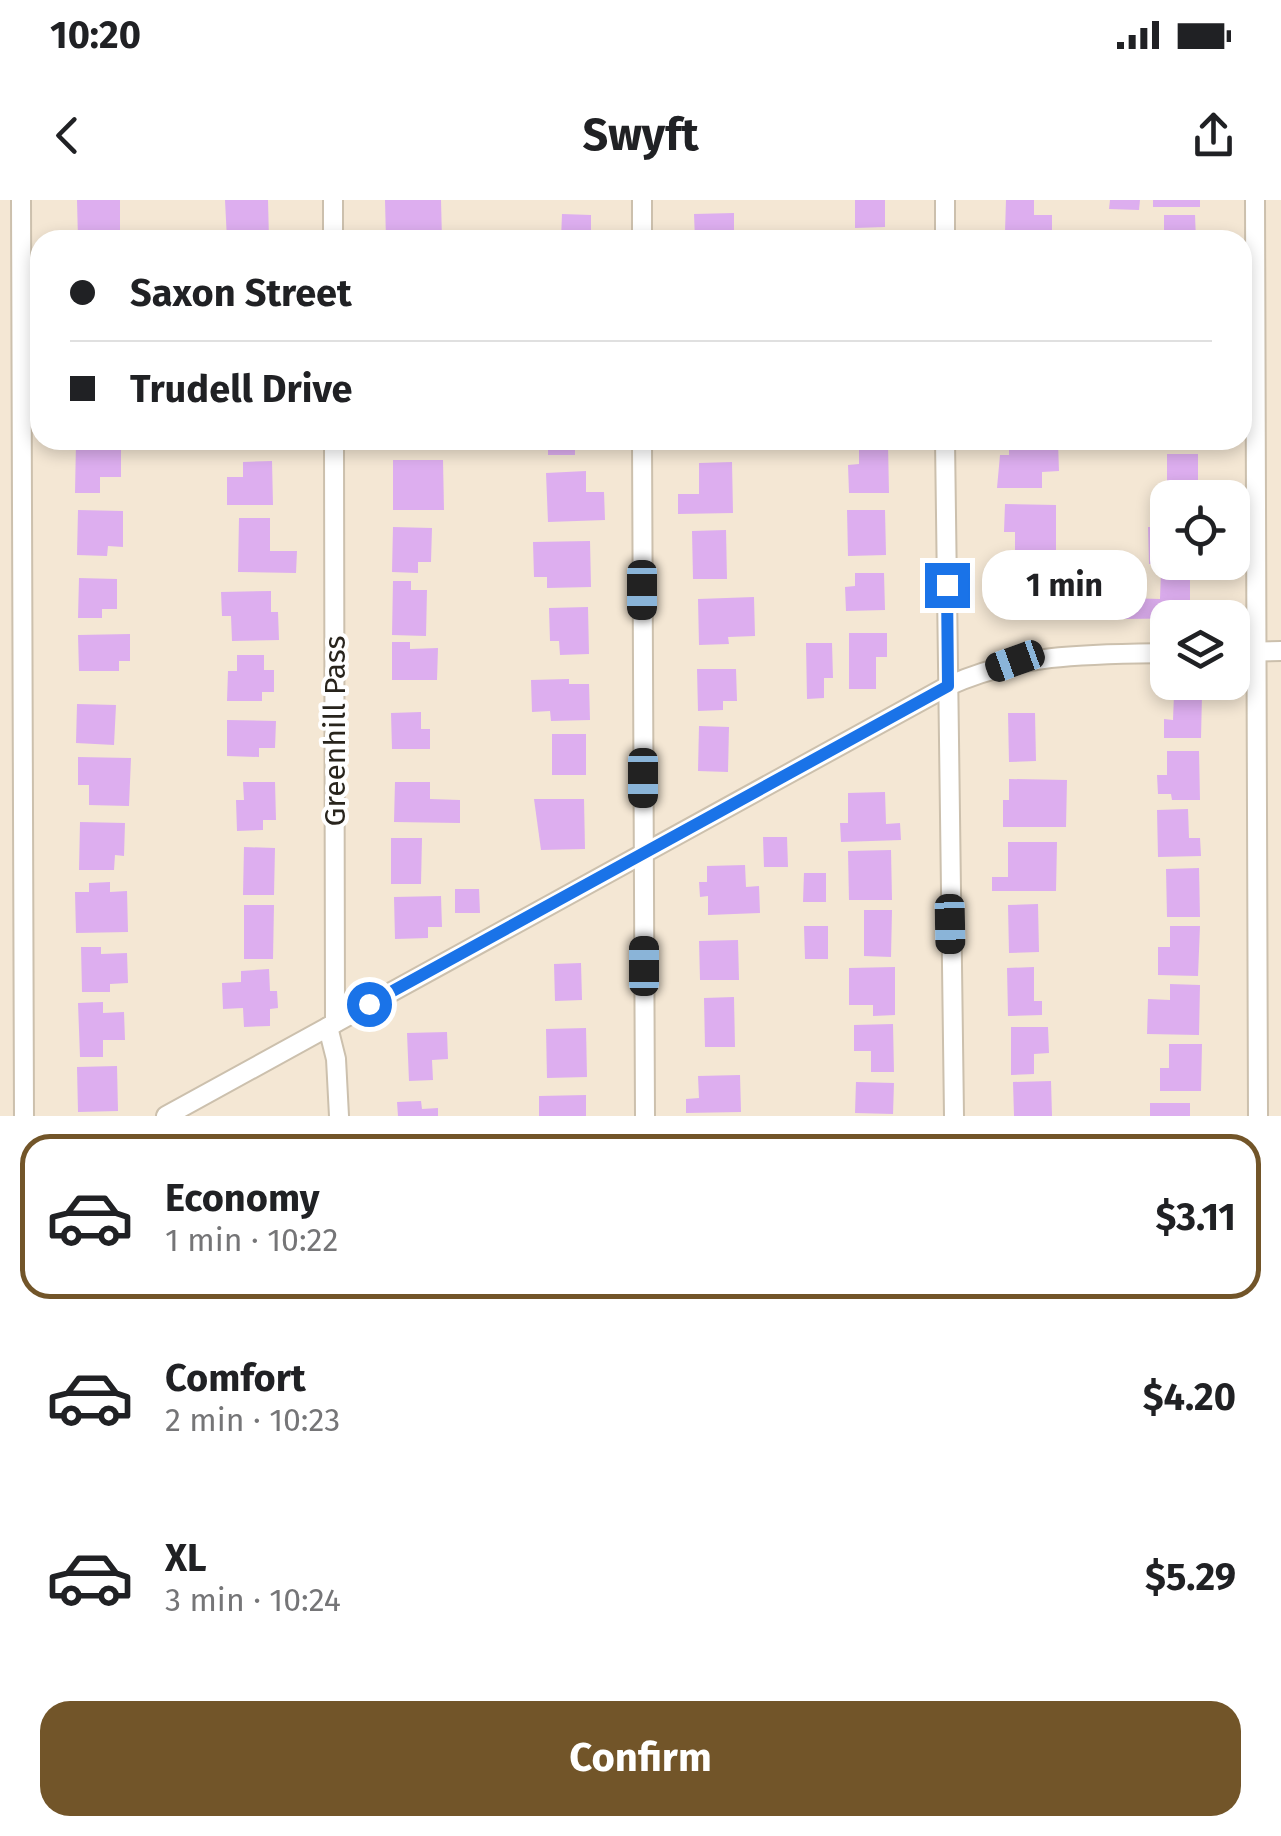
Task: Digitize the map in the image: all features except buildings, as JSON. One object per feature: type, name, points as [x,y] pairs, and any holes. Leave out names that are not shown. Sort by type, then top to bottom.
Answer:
[{"type":"street","points":[[21,200],[24,1116]]},
{"type":"street","points":[[333,200],[333,230]]},
{"type":"street","points":[[642,200],[642,230]]},
{"type":"street","points":[[945,230],[946,200]]},
{"type":"street","points":[[1255,200],[1258,1116]]},
{"type":"street","name":"Greenhill Pass","points":[[334,450],[331,1025],[339,1116]]},
{"type":"street","points":[[642,450],[645,1116]]},
{"type":"street","points":[[945,450],[954,1116]]},
{"type":"street","points":[[1250,652],[1281,652]]},
{"type":"street","points":[[166,1116],[948,686],[1015,661],[1044,656],[1150,653]]},
{"type":"route","points":[[369,1004],[948,686],[947,585]]}]
